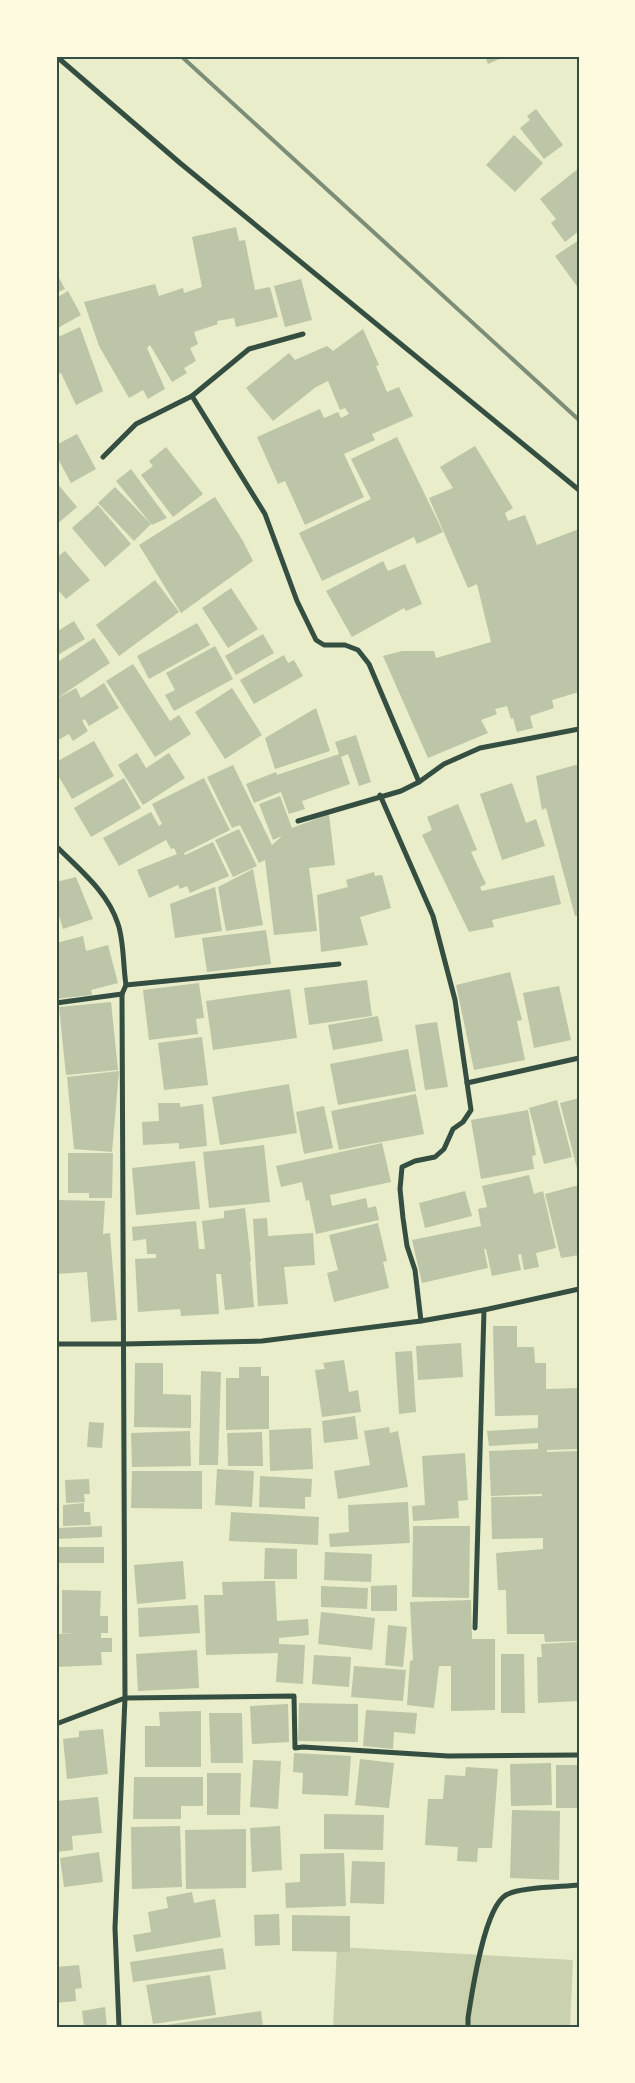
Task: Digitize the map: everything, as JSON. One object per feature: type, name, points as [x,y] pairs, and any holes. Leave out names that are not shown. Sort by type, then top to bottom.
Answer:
[{"type":"street","points":[[56,56],[180,163],[579,490]]},
{"type":"street","points":[[103,457],[136,424],[192,396],[249,349],[303,334]]},
{"type":"street","points":[[192,396],[265,514],[298,601],[316,640],[324,645],[345,645],[358,650],[387,703],[419,782]]},
{"type":"street","points":[[298,820],[401,791],[419,782],[444,764],[480,748],[579,729]]},
{"type":"street","points":[[380,796],[434,916],[455,1000],[472,1110],[463,1122],[453,1129],[444,1149],[435,1157],[416,1161],[402,1167],[400,1174],[407,1246],[414,1270],[421,1321]]},
{"type":"street","points":[[56,846],[96,886],[110,904],[119,924],[126,985],[122,994],[125,1698],[115,1928],[119,2027]]},
{"type":"street","points":[[126,985],[339,964]]},
{"type":"street","points":[[56,1003],[122,994]]},
{"type":"street","points":[[467,1083],[579,1058]]},
{"type":"street","points":[[56,1344],[262,1341],[421,1321],[484,1310],[579,1289]]},
{"type":"street","points":[[475,1628],[484,1310]]},
{"type":"street","points":[[56,1724],[125,1698],[294,1696],[294,1748],[448,1756],[579,1755]]},
{"type":"street","points":[[468,2027],[476,1967],[495,1907],[504,1896],[517,1891],[579,1885]]},
{"type":"green space","points":[[337,1947],[573,1960],[570,2027],[333,2027]]},
{"type":"building","points":[[485,56],[506,56],[488,64]]},
{"type":"building","points":[[536,109],[563,145],[544,159],[520,128],[530,120],[527,116]]},
{"type":"building","points":[[514,135],[543,163],[515,192],[486,165]]},
{"type":"building","points":[[579,168],[579,231],[565,242],[551,223],[556,219],[540,199]]},
{"type":"building","points":[[236,227],[239,241],[245,240],[255,290],[270,287],[278,317],[236,327],[234,318],[217,321],[218,324],[194,332],[198,344],[190,348],[196,361],[184,368],[187,373],[172,382],[150,345],[147,348],[165,389],[148,399],[143,390],[129,398],[99,346],[84,302],[155,284],[159,296],[183,288],[184,293],[202,287],[192,237]]},
{"type":"building","points":[[579,240],[579,289],[555,256]]},
{"type":"building","points":[[56,272],[65,289],[56,293]]},
{"type":"building","points":[[301,279],[312,320],[285,327],[274,286]]},
{"type":"building","points":[[68,291],[81,315],[56,329],[56,298]]},
{"type":"building","points":[[80,327],[103,391],[76,405],[61,373],[56,375],[56,338]]},
{"type":"building","points":[[363,329],[379,365],[376,366],[387,392],[399,387],[413,416],[372,434],[375,440],[344,454],[364,497],[305,525],[285,481],[278,484],[257,437],[320,409],[324,418],[338,412],[341,418],[349,414],[345,408],[340,410],[328,381],[316,387],[273,421],[246,388],[289,353],[295,360],[327,346],[333,351]]},
{"type":"building","points":[[77,434],[96,469],[71,483],[56,455],[56,445]]},
{"type":"building","points":[[397,437],[443,532],[417,544],[414,537],[322,581],[299,533],[371,499],[351,459]]},
{"type":"building","points":[[475,446],[513,508],[505,513],[508,521],[525,515],[537,545],[579,529],[579,692],[552,700],[554,708],[530,716],[533,728],[517,732],[507,706],[495,709],[497,714],[481,720],[488,733],[428,758],[383,656],[402,651],[434,651],[436,658],[491,642],[477,584],[468,588],[429,498],[453,488],[440,467]]},
{"type":"building","points":[[166,447],[203,494],[173,517],[141,475],[153,466],[149,461]]},
{"type":"building","points":[[131,469],[167,518],[152,525],[116,481]]},
{"type":"building","points":[[56,482],[77,507],[56,525]]},
{"type":"building","points":[[115,487],[151,524],[134,541],[98,503]]},
{"type":"building","points":[[215,497],[243,541],[253,561],[181,613],[139,545]]},
{"type":"building","points":[[98,505],[131,544],[105,567],[72,528]]},
{"type":"building","points":[[65,551],[90,580],[66,599],[56,588],[56,558]]},
{"type":"building","points":[[383,561],[388,571],[405,564],[422,604],[406,611],[404,608],[352,637],[326,591]]},
{"type":"building","points":[[155,580],[179,612],[119,656],[96,625]]},
{"type":"building","points":[[231,588],[258,629],[228,648],[202,608]]},
{"type":"building","points":[[74,621],[85,639],[56,656],[56,632]]},
{"type":"building","points":[[197,623],[210,645],[149,679],[137,656]]},
{"type":"building","points":[[263,634],[274,653],[236,675],[225,656]]},
{"type":"building","points":[[94,638],[110,663],[59,697],[56,692],[56,663]]},
{"type":"building","points":[[215,646],[233,679],[174,711],[165,695],[175,690],[166,673]]},
{"type":"building","points":[[284,655],[288,663],[294,660],[303,676],[254,704],[240,680]]},
{"type":"building","points":[[133,664],[170,721],[179,715],[191,734],[155,757],[106,681]]},
{"type":"building","points":[[104,683],[119,708],[89,726],[85,719],[82,721],[88,731],[73,741],[69,734],[56,741],[56,699],[76,688],[81,698]]},
{"type":"building","points":[[232,688],[262,735],[225,759],[195,712]]},
{"type":"building","points":[[316,708],[330,751],[275,769],[265,738]]},
{"type":"building","points":[[356,735],[371,782],[359,786],[348,754],[341,757],[350,784],[302,801],[305,809],[289,814],[281,792],[254,803],[246,784],[276,772],[277,775],[339,754],[335,742]]},
{"type":"building","points":[[94,741],[114,776],[72,799],[56,772],[56,762]]},
{"type":"building","points":[[137,753],[146,768],[169,753],[185,778],[143,805],[118,765]]},
{"type":"building","points":[[579,764],[579,915],[575,916],[546,808],[542,810],[536,776]]},
{"type":"building","points":[[233,765],[272,845],[282,836],[273,840],[259,804],[280,796],[292,828],[329,814],[335,865],[309,868],[317,931],[274,935],[265,860],[259,863],[240,825],[232,828],[207,777]]},
{"type":"building","points":[[124,778],[141,808],[91,837],[74,808]]},
{"type":"building","points":[[204,778],[230,830],[184,853],[185,855],[213,842],[229,876],[190,893],[187,886],[180,889],[178,885],[149,898],[137,870],[177,854],[174,848],[171,849],[166,840],[119,866],[103,838],[151,812],[159,826],[162,824],[152,804]]},
{"type":"building","points":[[512,783],[526,823],[536,819],[545,846],[502,860],[480,794]]},
{"type":"building","points":[[458,804],[477,850],[471,852],[486,884],[480,887],[482,891],[554,875],[561,904],[492,920],[494,927],[469,932],[422,835],[432,830],[427,817]]},
{"type":"building","points":[[239,829],[257,866],[233,877],[215,840]]},
{"type":"building","points":[[253,869],[263,925],[226,931],[218,887]]},
{"type":"building","points":[[374,872],[375,876],[382,875],[391,908],[360,917],[368,945],[321,952],[317,895],[348,887],[346,880]]},
{"type":"building","points":[[76,877],[93,919],[63,929],[56,906],[56,882]]},
{"type":"building","points":[[215,887],[222,931],[175,938],[170,904]]},
{"type":"building","points":[[266,930],[271,964],[207,972],[202,938]]},
{"type":"building","points":[[83,936],[86,951],[108,945],[118,983],[91,990],[92,995],[56,999],[56,943]]},
{"type":"building","points":[[510,972],[522,1020],[517,1021],[525,1060],[474,1070],[456,985]]},
{"type":"building","points":[[367,980],[372,1016],[309,1025],[304,988]]},
{"type":"building","points":[[199,983],[204,1018],[196,1019],[198,1034],[149,1040],[143,990]]},
{"type":"building","points":[[559,986],[571,1040],[534,1048],[523,993]]},
{"type":"building","points":[[290,989],[297,1038],[213,1050],[206,1001]]},
{"type":"building","points":[[111,1002],[118,1070],[66,1075],[59,1007]]},
{"type":"building","points":[[378,1016],[383,1041],[333,1050],[328,1025]]},
{"type":"building","points":[[437,1022],[448,1087],[425,1090],[415,1025]]},
{"type":"building","points":[[202,1037],[208,1085],[164,1090],[158,1043]]},
{"type":"building","points":[[408,1049],[416,1091],[338,1105],[330,1064]]},
{"type":"building","points":[[119,1071],[112,1152],[74,1149],[67,1077]]},
{"type":"building","points":[[289,1084],[297,1133],[220,1145],[212,1097]]},
{"type":"building","points":[[416,1094],[424,1134],[339,1150],[331,1111]]},
{"type":"building","points":[[579,1098],[579,1172],[578,1172],[560,1103]]},
{"type":"building","points":[[557,1100],[572,1157],[544,1164],[529,1108]]},
{"type":"building","points":[[158,1103],[180,1103],[180,1107],[203,1104],[207,1146],[179,1149],[179,1143],[143,1145],[142,1122],[159,1121]]},
{"type":"building","points":[[324,1106],[333,1148],[304,1154],[296,1112]]},
{"type":"building","points":[[528,1110],[536,1155],[532,1156],[534,1169],[481,1179],[471,1120]]},
{"type":"building","points":[[382,1143],[391,1182],[330,1195],[332,1206],[366,1198],[368,1208],[376,1206],[379,1220],[316,1234],[309,1200],[306,1201],[302,1182],[281,1187],[276,1166]]},
{"type":"building","points":[[264,1145],[270,1202],[209,1208],[203,1152]]},
{"type":"building","points":[[68,1153],[113,1153],[112,1198],[89,1198],[89,1193],[68,1193]]},
{"type":"building","points":[[195,1161],[200,1209],[136,1215],[132,1168]]},
{"type":"building","points":[[529,1175],[534,1194],[543,1191],[556,1248],[536,1253],[539,1267],[524,1270],[521,1254],[518,1255],[521,1270],[492,1276],[486,1249],[484,1249],[488,1268],[422,1283],[412,1240],[481,1226],[478,1209],[487,1207],[482,1186]]},
{"type":"building","points":[[579,1185],[579,1255],[561,1258],[545,1194]]},
{"type":"building","points":[[465,1191],[472,1216],[425,1228],[419,1203]]},
{"type":"building","points":[[58,1200],[105,1201],[103,1234],[110,1233],[117,1320],[91,1322],[87,1272],[56,1274]]},
{"type":"building","points":[[245,1208],[254,1307],[225,1310],[221,1274],[216,1274],[219,1314],[181,1316],[180,1309],[138,1312],[135,1259],[156,1258],[156,1254],[147,1254],[146,1239],[133,1241],[132,1227],[196,1221],[199,1249],[205,1249],[202,1221],[224,1218],[224,1211]]},
{"type":"building","points":[[267,1218],[268,1236],[313,1233],[315,1265],[284,1267],[288,1304],[258,1306],[253,1219]]},
{"type":"building","points":[[378,1223],[387,1261],[383,1262],[389,1288],[334,1302],[327,1273],[338,1270],[329,1235]]},
{"type":"building","points":[[493,1326],[517,1326],[517,1347],[534,1347],[535,1363],[546,1363],[546,1389],[579,1388],[579,1449],[547,1450],[547,1452],[579,1451],[579,1641],[545,1642],[544,1634],[507,1634],[506,1590],[498,1590],[496,1553],[543,1549],[543,1538],[492,1539],[491,1497],[542,1496],[542,1494],[491,1496],[489,1451],[538,1449],[538,1443],[489,1446],[487,1431],[538,1428],[538,1415],[495,1416]]},
{"type":"building","points":[[461,1343],[463,1377],[418,1380],[416,1346]]},
{"type":"building","points":[[412,1351],[416,1412],[399,1414],[395,1352]]},
{"type":"building","points":[[344,1360],[349,1392],[358,1390],[361,1412],[322,1417],[315,1370],[325,1369],[323,1363]]},
{"type":"building","points":[[135,1363],[163,1363],[163,1394],[191,1395],[191,1428],[134,1427]]},
{"type":"building","points":[[239,1367],[261,1367],[261,1376],[269,1376],[269,1429],[226,1430],[226,1378],[239,1378]]},
{"type":"building","points":[[201,1371],[221,1372],[218,1465],[199,1465]]},
{"type":"building","points":[[355,1416],[358,1439],[324,1443],[322,1421]]},
{"type":"building","points":[[89,1422],[104,1423],[102,1448],[87,1447]]},
{"type":"building","points":[[389,1427],[390,1433],[398,1431],[408,1487],[338,1499],[334,1471],[370,1465],[364,1431]]},
{"type":"building","points":[[311,1428],[313,1469],[270,1471],[269,1430]]},
{"type":"building","points":[[190,1431],[191,1466],[132,1467],[131,1433]]},
{"type":"building","points":[[262,1432],[263,1466],[228,1466],[227,1433]]},
{"type":"building","points":[[465,1453],[468,1500],[458,1501],[459,1518],[413,1521],[412,1506],[425,1505],[422,1456]]},
{"type":"building","points":[[217,1469],[254,1471],[252,1507],[215,1505]]},
{"type":"building","points":[[132,1471],[202,1471],[202,1509],[131,1508]]},
{"type":"building","points":[[260,1476],[312,1479],[311,1497],[305,1497],[305,1509],[259,1507]]},
{"type":"building","points":[[89,1479],[90,1494],[84,1494],[85,1502],[66,1503],[65,1480]]},
{"type":"building","points":[[408,1502],[410,1543],[330,1547],[329,1534],[349,1532],[348,1505]]},
{"type":"building","points":[[84,1503],[84,1512],[90,1512],[91,1525],[63,1526],[63,1505]]},
{"type":"building","points":[[231,1512],[319,1517],[318,1545],[229,1541]]},
{"type":"building","points":[[102,1526],[102,1537],[56,1539],[56,1528]]},
{"type":"building","points":[[413,1526],[470,1526],[469,1598],[412,1597]]},
{"type":"building","points":[[56,1547],[104,1547],[104,1563],[56,1563]]},
{"type":"building","points":[[265,1548],[297,1549],[297,1579],[264,1579]]},
{"type":"building","points":[[325,1552],[372,1554],[371,1582],[324,1580]]},
{"type":"building","points":[[183,1561],[186,1599],[137,1604],[134,1565]]},
{"type":"building","points":[[275,1581],[277,1621],[308,1619],[309,1635],[279,1638],[279,1644],[305,1645],[303,1684],[276,1682],[278,1653],[206,1655],[204,1595],[223,1595],[222,1582]]},
{"type":"building","points":[[397,1585],[397,1611],[371,1611],[371,1586]]},
{"type":"building","points":[[321,1586],[368,1588],[367,1609],[321,1607]]},
{"type":"building","points":[[62,1590],[101,1591],[100,1616],[108,1616],[108,1633],[101,1633],[101,1638],[112,1638],[112,1652],[101,1652],[102,1665],[56,1667],[56,1634],[76,1633],[62,1633]]},
{"type":"building","points":[[471,1600],[472,1639],[495,1639],[495,1710],[451,1711],[451,1666],[439,1666],[434,1708],[407,1705],[410,1661],[413,1660],[410,1602]]},
{"type":"building","points":[[198,1605],[200,1633],[139,1637],[138,1608]]},
{"type":"building","points":[[321,1612],[375,1618],[372,1650],[318,1644]]},
{"type":"building","points":[[388,1625],[407,1627],[403,1667],[385,1665]]},
{"type":"building","points":[[579,1642],[579,1701],[538,1703],[537,1657],[542,1657],[541,1644]]},
{"type":"building","points":[[197,1650],[199,1688],[138,1691],[136,1654]]},
{"type":"building","points":[[501,1654],[524,1654],[525,1713],[501,1713]]},
{"type":"building","points":[[314,1655],[351,1657],[349,1687],[312,1684]]},
{"type":"building","points":[[354,1666],[406,1670],[403,1701],[351,1697]]},
{"type":"building","points":[[299,1703],[358,1704],[358,1742],[298,1741]]},
{"type":"building","points":[[288,1704],[289,1742],[252,1744],[250,1706]]},
{"type":"building","points":[[366,1710],[417,1713],[415,1734],[394,1732],[393,1749],[363,1746]]},
{"type":"building","points":[[201,1711],[201,1767],[145,1767],[145,1726],[160,1726],[159,1712]]},
{"type":"building","points":[[209,1713],[242,1713],[243,1763],[211,1763]]},
{"type":"building","points":[[103,1729],[108,1774],[67,1779],[63,1739],[79,1737],[79,1731]]},
{"type":"building","points":[[294,1753],[351,1756],[348,1796],[302,1794],[303,1773],[293,1772]]},
{"type":"building","points":[[360,1759],[394,1763],[389,1808],[355,1805]]},
{"type":"building","points":[[253,1760],[281,1761],[278,1809],[250,1807]]},
{"type":"building","points":[[551,1763],[552,1805],[511,1806],[510,1764]]},
{"type":"building","points":[[556,1765],[579,1765],[579,1808],[556,1808]]},
{"type":"building","points":[[466,1767],[498,1769],[492,1848],[478,1848],[477,1862],[457,1861],[458,1847],[425,1845],[428,1799],[443,1799],[445,1775],[465,1776]]},
{"type":"building","points":[[207,1773],[241,1773],[240,1815],[207,1815]]},
{"type":"building","points":[[134,1777],[203,1777],[203,1806],[181,1806],[181,1819],[133,1819]]},
{"type":"building","points":[[98,1797],[102,1833],[72,1836],[73,1850],[56,1852],[56,1801]]},
{"type":"building","points":[[512,1810],[560,1811],[559,1880],[510,1878]]},
{"type":"building","points":[[324,1814],[384,1815],[383,1850],[324,1849]]},
{"type":"building","points":[[180,1826],[182,1887],[132,1889],[131,1827]]},
{"type":"building","points":[[280,1826],[282,1870],[252,1872],[250,1828]]},
{"type":"building","points":[[246,1829],[246,1888],[186,1889],[185,1830]]},
{"type":"building","points":[[99,1852],[103,1882],[64,1887],[60,1858]]},
{"type":"building","points":[[344,1853],[346,1906],[286,1908],[285,1883],[300,1882],[300,1854]]},
{"type":"building","points":[[352,1861],[385,1862],[384,1904],[350,1903]]},
{"type":"building","points":[[192,1892],[194,1903],[215,1899],[221,1937],[136,1952],[133,1935],[151,1932],[148,1912],[168,1908],[166,1897]]},
{"type":"building","points":[[279,1914],[280,1945],[255,1946],[254,1915]]},
{"type":"building","points":[[292,1915],[350,1916],[350,1952],[292,1951]]},
{"type":"building","points":[[223,1948],[226,1969],[133,1982],[130,1962]]},
{"type":"building","points":[[79,1965],[82,1988],[75,1989],[76,2001],[56,2003],[56,1967]]},
{"type":"building","points":[[210,1975],[216,2015],[153,2024],[146,1985]]},
{"type":"building","points":[[105,2007],[107,2027],[84,2027],[82,2011]]},
{"type":"building","points":[[261,2011],[263,2027],[166,2027],[166,2025]]},
{"type":"railway","points":[[181,56],[579,420]]}]
